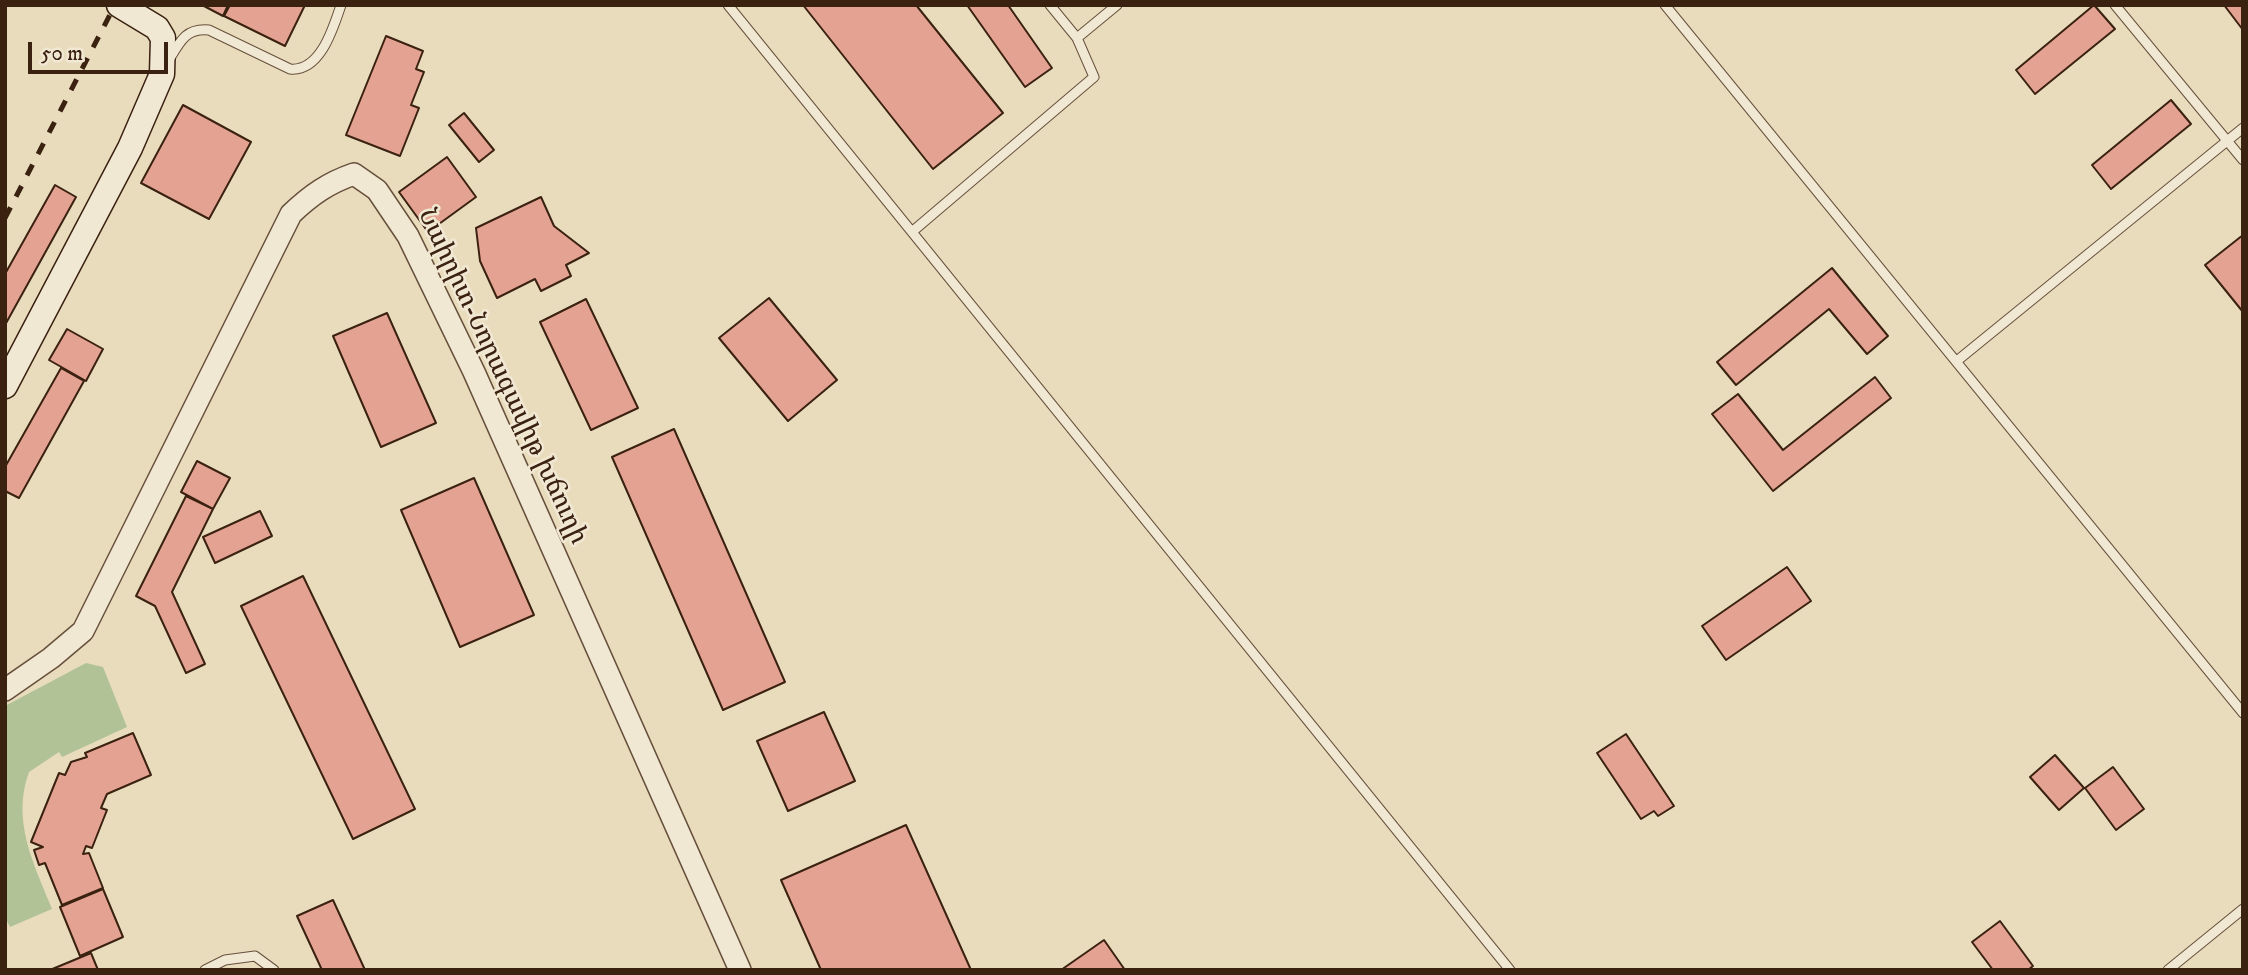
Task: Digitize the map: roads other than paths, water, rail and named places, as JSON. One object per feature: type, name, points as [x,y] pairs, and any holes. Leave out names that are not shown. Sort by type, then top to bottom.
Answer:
[{"type":"main road","points":[[5,386],[130,148],[162,74],[163,38],[156,28],[119,5]]},
{"type":"street","name":"Նաիրիտ-Նորագավիթ խճուղի","points":[[5,690],[51,658],[83,631],[108,586],[291,214],[311,195],[334,181],[354,174],[377,190],[408,236],[456,335],[740,970]]},
{"type":"lane","points":[[162,74],[181,40],[196,29],[209,30],[290,69],[300,70],[310,66],[319,55],[341,5]]},
{"type":"lane","points":[[727,5],[1510,970]]},
{"type":"lane","points":[[913,231],[1094,77],[1077,38],[1050,5]]},
{"type":"lane","points":[[1077,38],[1116,5]]},
{"type":"lane","points":[[1665,5],[1958,360],[2243,713]]},
{"type":"lane","points":[[2115,5],[2243,160]]},
{"type":"lane","points":[[1958,360],[2243,128]]},
{"type":"lane","points":[[2168,970],[2243,909]]},
{"type":"lane","points":[[205,970],[225,960],[255,956],[274,970]]},
{"type":"railway","points":[[5,218],[115,5]]}]
